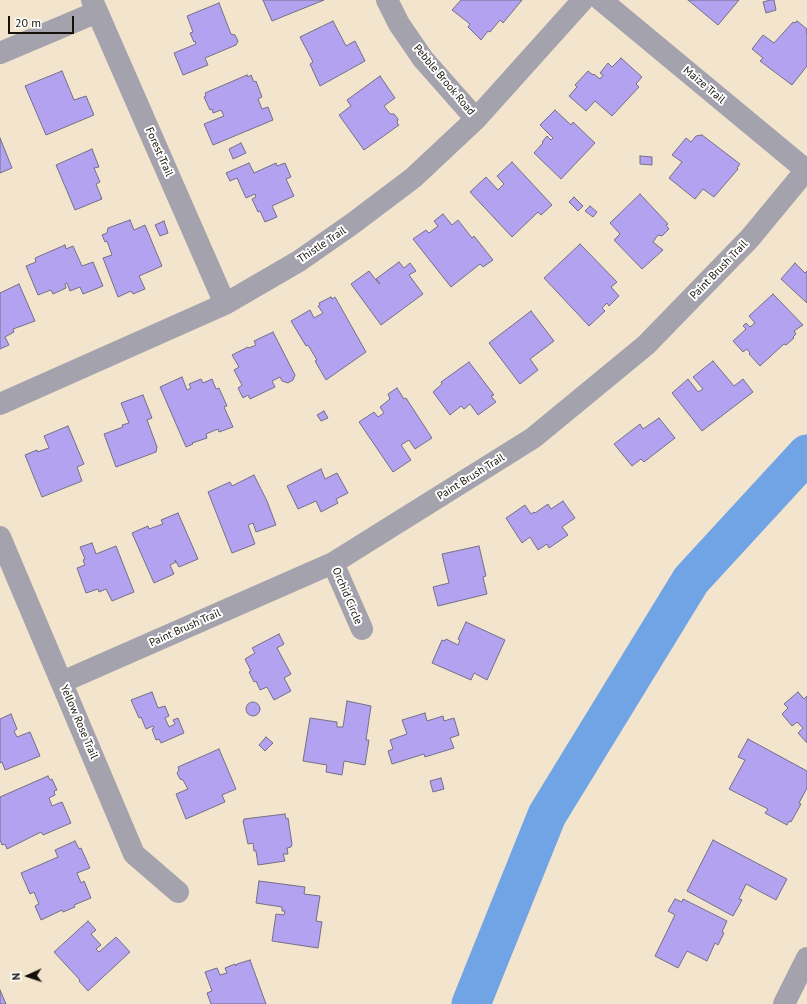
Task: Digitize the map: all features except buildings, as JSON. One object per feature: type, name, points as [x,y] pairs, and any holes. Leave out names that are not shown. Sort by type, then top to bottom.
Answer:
[{"type":"street","name":"Pebble Brook Road","points":[[387,0],[399,24],[422,59],[476,119]]},
{"type":"street","name":"Thistle Trail","points":[[0,404],[225,304],[299,261],[352,224],[413,178],[476,119],[583,0]]},
{"type":"street","name":"Maize Trail","points":[[601,0],[807,170]]},
{"type":"street","points":[[0,53],[95,6]]},
{"type":"street","name":"Forest Trail","points":[[95,6],[225,304]]},
{"type":"street","name":"Paint Brush Trail","points":[[62,682],[333,563],[534,438],[646,345],[750,238],[807,170]]},
{"type":"street","name":"Yellow Rose Trail","points":[[0,537],[134,854],[178,892]]},
{"type":"street","name":"Orchid Circle","points":[[333,563],[362,629]]},
{"type":"street","points":[[784,1004],[807,958]]},
{"type":"waterway","points":[[471,1004],[547,815],[691,580],[807,454]]}]
